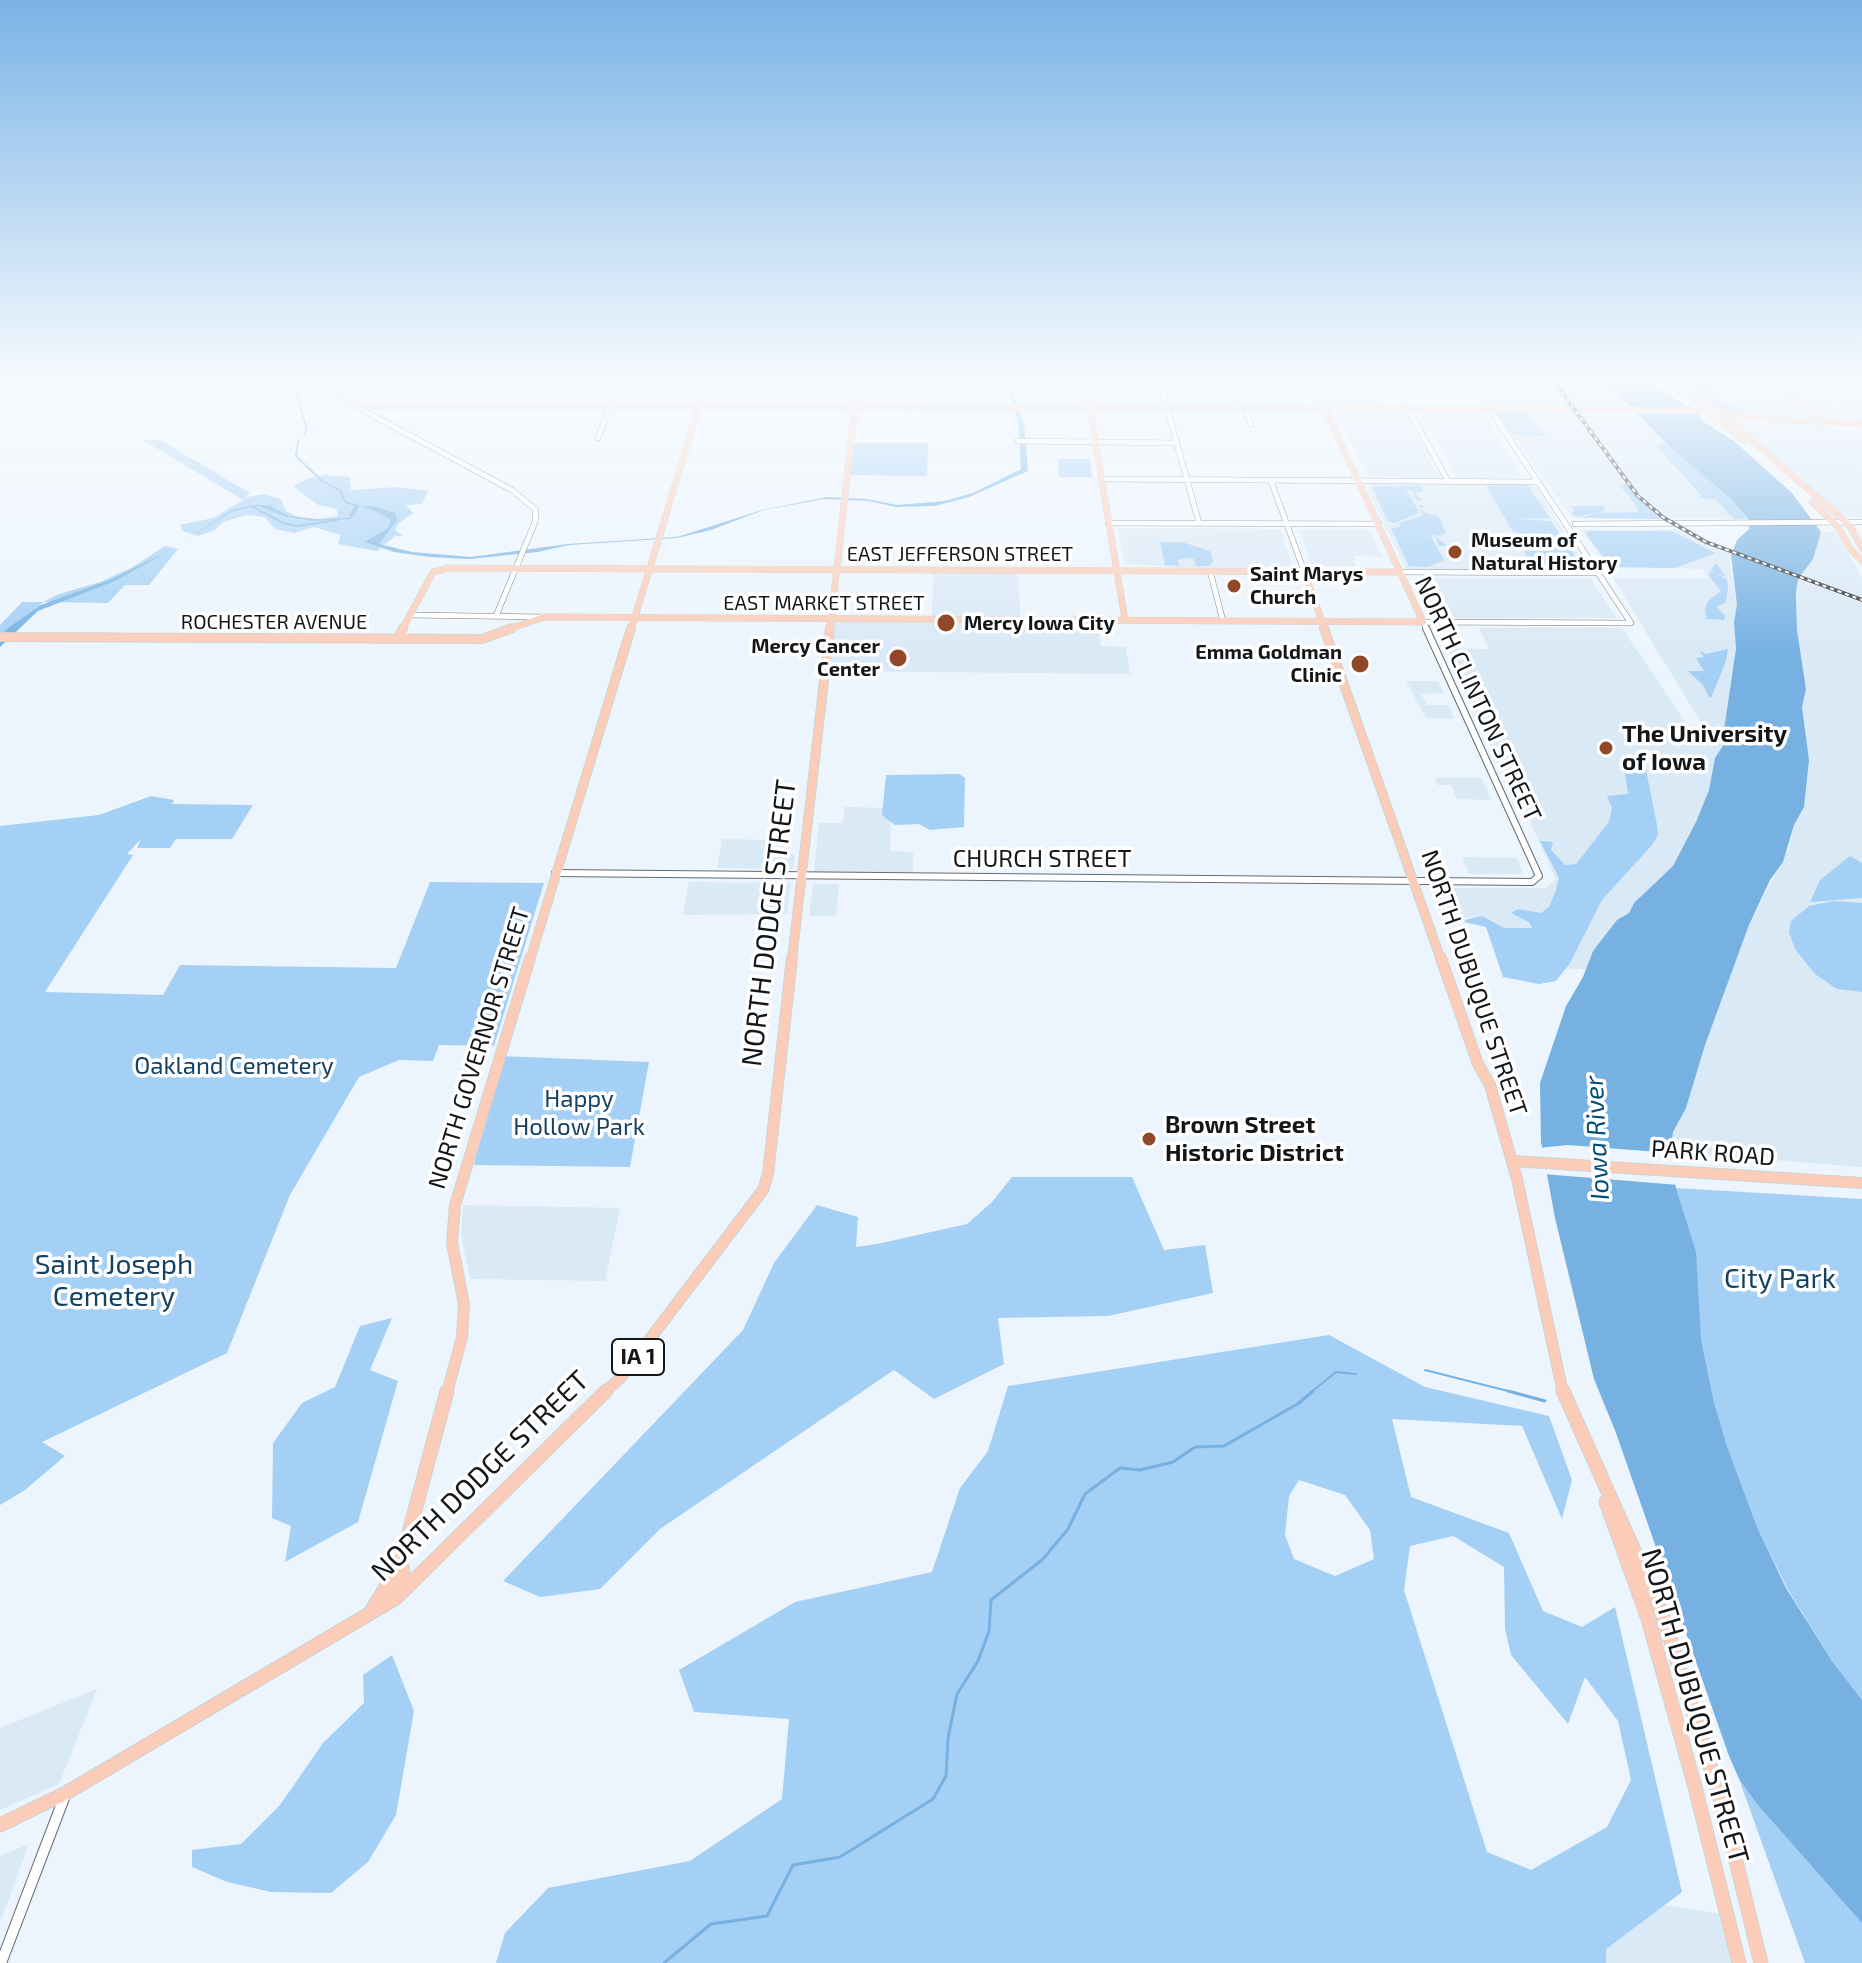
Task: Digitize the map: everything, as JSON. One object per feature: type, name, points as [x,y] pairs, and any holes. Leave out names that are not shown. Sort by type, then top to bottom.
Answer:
[{"type":"main road","name":"NORTH GOVERNOR STREET","points":[[396,1598],[403,1573],[401,1562],[462,1337],[464,1304],[452,1243],[455,1205],[679,471]]},
{"type":"main road","name":"NORTH DODGE STREET","points":[[0,1825],[66,1793],[396,1598],[621,1377],[763,1190],[768,1174],[847,471]]},
{"type":"main road","points":[[1100,471],[1125,620]]},
{"type":"main road","name":"NORTH CLINTON STREET","points":[[1354,471],[1423,622]]},
{"type":"main road","points":[[1779,471],[1834,522],[1861,557]]},
{"type":"main road","points":[[1785,471],[1854,531],[1861,557]]},
{"type":"main road","name":"EAST JEFFERSON STREET","points":[[410,615],[433,572],[448,568],[1400,572]]},
{"type":"main road","name":"NORTH DUBUQUE STREET","points":[[1304,571],[1478,1064],[1490,1085],[1513,1161],[1559,1378],[1648,1619],[1695,1787],[1739,1963]]},
{"type":"main road","points":[[398,638],[410,615]]},
{"type":"main road","name":"EAST MARKET STREET","points":[[544,617],[1423,622]]},
{"type":"main road","name":"ROCHESTER AVENUE","points":[[0,637],[482,639],[544,617]]},
{"type":"main road","name":"PARK ROAD","points":[[1513,1161],[1862,1183]]},
{"type":"main road","name":"NORTH DUBUQUE STREET","points":[[1593,1465],[1634,1547],[1662,1613],[1722,1804],[1761,1963]]},
{"type":"main road","points":[[372,1611],[401,1562],[415,1567],[432,1562]]},
{"type":"street","points":[[476,471],[512,490],[536,510],[535,522],[496,616]]},
{"type":"street","points":[[1184,471],[1199,523]]},
{"type":"street","points":[[1442,471],[1448,481]]},
{"type":"street","points":[[1530,471],[1597,573]]},
{"type":"street","points":[[1101,479],[1537,482]]},
{"type":"street","name":"NORTH DUBUQUE STREET","points":[[1271,481],[1304,571]]},
{"type":"street","points":[[1565,524],[1862,522]]},
{"type":"street","points":[[1108,523],[1379,524]]},
{"type":"street","points":[[1210,571],[1223,621]]},
{"type":"street","name":"EAST JEFFERSON STREET","points":[[1400,572],[1597,573]]},
{"type":"street","name":"EAST MARKET STREET","points":[[1423,622],[1631,623],[1597,573]]},
{"type":"street","name":"EAST MARKET STREET","points":[[410,615],[544,617]]},
{"type":"street","name":"NORTH CLINTON STREET","points":[[1423,622],[1539,876],[1536,881],[1529,881]]},
{"type":"street","name":"CHURCH STREET","points":[[555,873],[1529,881]]},
{"type":"street","points":[[1,1963],[66,1793]]},
{"type":"shaded area","points":[[1365,471],[1436,471],[1440,478],[1368,476]]},
{"type":"shaded area","points":[[1453,471],[1518,471],[1523,478],[1457,478]]},
{"type":"shaded area","points":[[1538,471],[1616,471],[1635,496],[1662,518],[1572,518]]},
{"type":"shaded area","points":[[1622,471],[1698,471],[1733,500],[1748,519],[1667,518],[1638,492]]},
{"type":"shaded area","points":[[1792,471],[1862,471],[1862,517],[1843,516]]},
{"type":"shaded area","points":[[1375,483],[1534,485],[1588,568],[1575,571],[1406,569],[1366,487]]},
{"type":"shaded area","points":[[1118,528],[1280,529],[1293,566],[1211,569],[1125,564]]},
{"type":"shaded area","name":"The University of Iowa","points":[[1676,529],[1731,554],[1737,605],[1734,622],[1736,649],[1724,744],[1715,758],[1709,790],[1673,866],[1634,903],[1629,913],[1617,920],[1593,951],[1587,969],[1505,967],[1486,918],[1441,917],[1433,894],[1443,888],[1545,888],[1556,880],[1529,819],[1520,811],[1504,778],[1447,648],[1489,649],[1479,628],[1622,628],[1695,737],[1708,734],[1613,578],[1708,578],[1703,569],[1607,567],[1582,530]]},
{"type":"shaded area","points":[[1299,530],[1370,530],[1382,557],[1353,556],[1356,566],[1312,566]]},
{"type":"shaded area","points":[[1821,532],[1835,532],[1862,578],[1862,597],[1801,574],[1813,559]]},
{"type":"shaded area","name":"Mercy Iowa City","points":[[933,572],[1018,573],[1021,623],[1098,623],[1101,646],[1126,647],[1130,674],[826,671],[833,620],[932,620]]},
{"type":"shaded area","points":[[1415,578],[1590,578],[1617,618],[1433,618]]},
{"type":"shaded area","name":"The University of Iowa","points":[[1798,579],[1862,603],[1862,1167],[1670,1152],[1673,1132],[1686,1108],[1705,1045],[1749,925],[1789,848],[1794,825],[1804,807],[1809,760],[1802,707],[1806,689],[1797,630]]},
{"type":"shaded area","points":[[1406,681],[1438,681],[1444,693],[1421,694],[1427,705],[1449,705],[1454,719],[1426,718]]},
{"type":"shaded area","points":[[1435,778],[1482,778],[1491,800],[1457,799],[1451,785],[1437,785]]},
{"type":"shaded area","points":[[844,807],[891,808],[890,851],[913,852],[913,872],[814,872],[819,823],[843,823]]},
{"type":"shaded area","points":[[722,839],[770,840],[769,853],[795,854],[793,869],[717,868]]},
{"type":"shaded area","points":[[1462,857],[1517,858],[1523,874],[1469,874]]},
{"type":"shaded area","points":[[689,882],[791,883],[787,914],[683,915]]},
{"type":"shaded area","points":[[813,884],[839,884],[836,916],[809,916]]},
{"type":"shaded area","points":[[463,1205],[620,1208],[605,1281],[470,1279],[461,1235]]},
{"type":"shaded area","points":[[97,1689],[59,1784],[0,1810],[0,1728]]},
{"type":"shaded area","points":[[29,1844],[0,1923],[0,1856]]},
{"type":"shaded area","points":[[1645,1902],[1728,1915],[1739,1963],[1592,1963]]},
{"type":"green space","points":[[194,471],[212,471],[250,493],[243,500]]},
{"type":"green space","points":[[851,471],[927,471],[927,476],[850,475]]},
{"type":"green space","points":[[1059,471],[1091,471],[1092,477],[1059,477]]},
{"type":"green space","points":[[1679,471],[1698,471],[1731,499],[1747,519],[1734,519],[1716,500],[1700,498],[1701,495]]},
{"type":"green space","points":[[324,475],[349,477],[351,490],[398,487],[428,491],[422,504],[406,505],[413,513],[395,530],[403,536],[395,536],[377,551],[338,544],[341,535],[314,527],[294,533],[275,529],[265,517],[246,515],[223,522],[215,530],[198,536],[183,531],[180,525],[213,518],[248,497],[264,494],[281,499],[286,511],[296,516],[315,520],[338,516],[337,509],[318,505],[293,486]]},
{"type":"green space","points":[[1484,484],[1527,484],[1550,518],[1515,519],[1551,521],[1580,563],[1554,555],[1583,570],[1533,567],[1514,533],[1549,552],[1512,530],[1486,486],[1521,485]]},
{"type":"green space","points":[[1626,484],[1662,519],[1582,518],[1599,512],[1578,517],[1572,515],[1575,511],[1572,506],[1603,506],[1606,509],[1601,513],[1637,512],[1630,497],[1619,485]]},
{"type":"green space","points":[[1422,486],[1423,492],[1413,492],[1423,501],[1416,500],[1412,490],[1406,490],[1420,513],[1395,523],[1388,521],[1372,487]]},
{"type":"green space","points":[[1418,505],[1427,505],[1421,508],[1424,513],[1438,516],[1446,533],[1436,537],[1447,546],[1439,546],[1435,535],[1430,535],[1444,560],[1428,567],[1409,566],[1391,528],[1400,527],[1399,523],[1423,515]]},
{"type":"green space","points":[[1672,531],[1715,553],[1675,568],[1611,567],[1585,533]]},
{"type":"green space","points":[[1160,542],[1182,542],[1210,551],[1213,562],[1209,566],[1192,566],[1196,565],[1194,559],[1185,558],[1178,560],[1179,565],[1186,566],[1165,565]]},
{"type":"green space","points":[[165,546],[178,549],[149,585],[125,585],[108,603],[43,602],[131,568]]},
{"type":"green space","points":[[1716,563],[1726,577],[1716,573],[1727,580],[1728,587],[1726,602],[1717,607],[1725,616],[1724,620],[1707,619],[1705,611],[1707,602],[1721,591],[1709,576],[1710,571],[1715,572],[1711,569]]},
{"type":"green space","points":[[22,602],[43,602],[16,632],[0,632],[0,625]]},
{"type":"green space","points":[[1728,649],[1711,698],[1688,671],[1704,671],[1696,658],[1704,657],[1700,651],[1706,654]]},
{"type":"green space","points":[[1642,767],[1646,770],[1657,825],[1658,835],[1652,845],[1602,900],[1570,963],[1556,981],[1539,984],[1503,977],[1486,927],[1460,921],[1482,916],[1504,928],[1532,928],[1529,922],[1511,913],[1518,909],[1541,913],[1549,907],[1559,878],[1540,841],[1553,842],[1551,850],[1565,865],[1576,864],[1609,822],[1612,808],[1607,796],[1628,794],[1624,768]]},
{"type":"green space","points":[[959,774],[965,778],[964,827],[930,830],[919,824],[895,825],[882,815],[886,775]]},
{"type":"green space","points":[[151,796],[174,800],[172,804],[253,805],[232,839],[176,839],[170,848],[137,848],[141,839],[127,854],[133,855],[45,992],[163,995],[180,965],[396,968],[430,882],[544,883],[494,1046],[439,1045],[433,1061],[399,1060],[359,1077],[290,1195],[227,1353],[42,1442],[65,1456],[25,1490],[0,1505],[0,826],[99,815]]},
{"type":"green space","points":[[1850,856],[1862,863],[1862,898],[1810,902],[1820,880]]},
{"type":"green space","points":[[1834,901],[1862,903],[1862,992],[1837,989],[1815,974],[1795,949],[1789,932],[1791,921],[1809,906]]},
{"type":"green space","name":"Happy Hollow Park","points":[[500,1056],[649,1062],[630,1167],[474,1165]]},
{"type":"green space","points":[[1012,1177],[1132,1177],[1164,1250],[1205,1245],[1213,1293],[1108,1316],[998,1318],[1004,1364],[934,1399],[894,1370],[660,1529],[600,1589],[540,1597],[503,1581],[743,1330],[774,1263],[817,1205],[858,1217],[856,1247],[877,1244],[967,1224],[992,1202]]},
{"type":"green space","name":"City Park","points":[[1676,1188],[1862,1199],[1862,1700],[1832,1661],[1787,1588],[1757,1527],[1727,1446],[1701,1339],[1685,1218]]},
{"type":"green space","points":[[392,1318],[370,1370],[398,1381],[358,1522],[285,1562],[291,1526],[272,1518],[273,1443],[302,1403],[335,1387],[360,1326]]},
{"type":"green space","points":[[1329,1335],[1425,1387],[1549,1416],[1572,1480],[1562,1519],[1522,1426],[1392,1419],[1411,1497],[1509,1533],[1543,1611],[1582,1627],[1615,1607],[1682,1892],[1606,1949],[1606,1963],[496,1963],[505,1933],[548,1888],[690,1861],[782,1799],[789,1719],[694,1712],[679,1670],[795,1602],[932,1572],[960,1488],[988,1451],[1008,1386]],"holes":[[[1299,1480],[1345,1495],[1370,1530],[1374,1559],[1335,1576],[1294,1559],[1285,1535],[1289,1496]],[[1453,1536],[1504,1567],[1505,1629],[1511,1655],[1568,1724],[1585,1677],[1618,1721],[1631,1780],[1607,1827],[1531,1870],[1487,1852],[1404,1590],[1410,1546]]]},
{"type":"green space","points":[[392,1655],[414,1711],[396,1815],[368,1862],[331,1893],[271,1892],[227,1882],[192,1867],[192,1850],[241,1844],[280,1805],[323,1743],[364,1703],[363,1675]]},
{"type":"green space","points":[[1740,1782],[1862,1922],[1862,1963],[1805,1963]]},
{"type":"water","points":[[1018,471],[1028,471],[969,497],[935,506],[896,507],[869,501],[824,499],[764,510],[711,530],[677,538],[569,545],[538,552],[469,559],[394,552],[365,542],[388,528],[391,520],[360,506],[395,513],[397,520],[379,544],[412,552],[471,557],[568,544],[677,537],[762,510],[827,497],[867,499],[897,505],[945,501],[973,493]]},
{"type":"water","name":"Iowa River","points":[[1698,471],[1767,471],[1792,493],[1821,532],[1813,559],[1798,579],[1796,593],[1797,630],[1806,689],[1802,707],[1809,760],[1804,807],[1794,825],[1783,862],[1770,880],[1749,925],[1705,1045],[1686,1108],[1673,1132],[1670,1152],[1676,1188],[1696,1252],[1701,1339],[1727,1446],[1757,1527],[1786,1588],[1832,1661],[1862,1700],[1862,1923],[1758,1805],[1740,1781],[1729,1756],[1616,1433],[1594,1379],[1555,1218],[1541,1142],[1540,1083],[1566,1006],[1583,977],[1593,951],[1617,920],[1629,913],[1634,903],[1673,866],[1696,822],[1709,790],[1715,758],[1724,744],[1736,649],[1734,622],[1737,605],[1731,555],[1737,540],[1749,529],[1748,519],[1732,500]]},
{"type":"water","points":[[253,505],[269,505],[289,516],[317,519],[349,518],[354,506],[360,506],[351,519],[314,521],[287,517],[257,506],[233,511],[182,542],[232,510]]},
{"type":"water","points":[[172,549],[115,581],[38,611],[0,647],[0,637],[8,628],[41,605],[112,579]]},
{"type":"pier","points":[[1568,1145],[1671,1153],[1675,1155],[1679,1185],[1543,1174],[1538,1148]]},
{"type":"waterway","points":[[311,471],[322,481],[341,491],[345,502],[358,506]]},
{"type":"waterway","points":[[253,507],[283,523],[297,526],[338,520]]},
{"type":"waterway","points":[[1425,1370],[1516,1393]]},
{"type":"waterway","points":[[1310,1393],[1336,1372],[1356,1374]]},
{"type":"waterway","points":[[664,1963],[711,1924],[767,1916],[793,1865],[840,1857],[933,1799],[946,1776],[948,1738],[957,1694],[978,1661],[989,1631],[991,1600],[1043,1559],[1068,1529],[1085,1494],[1120,1468],[1140,1470],[1173,1462],[1195,1447],[1224,1446],[1299,1403],[1313,1391]]},
{"type":"waterway","points":[[1508,1391],[1545,1401]]},
{"type":"railway","points":[[1619,471],[1638,496],[1664,518],[1706,542],[1862,600]]},
{"type":"place","name":"Museum of Natural History","points":[[1455,552]]},
{"type":"place","name":"Saint Marys Church","points":[[1234,586]]},
{"type":"place","name":"Mercy Iowa City","points":[[946,623]]},
{"type":"place","name":"Mercy Cancer Center","points":[[898,658]]},
{"type":"place","name":"Emma Goldman Clinic","points":[[1360,664]]},
{"type":"place","name":"The University of Iowa","points":[[1606,748]]},
{"type":"place","name":"Brown Street Historic District","points":[[1149,1139]]},
{"type":"park label","name":"Oakland Cemetery","points":[[234,1066]]},
{"type":"park label","name":"Saint Joseph Cemetery","points":[[114,1281]]}]
